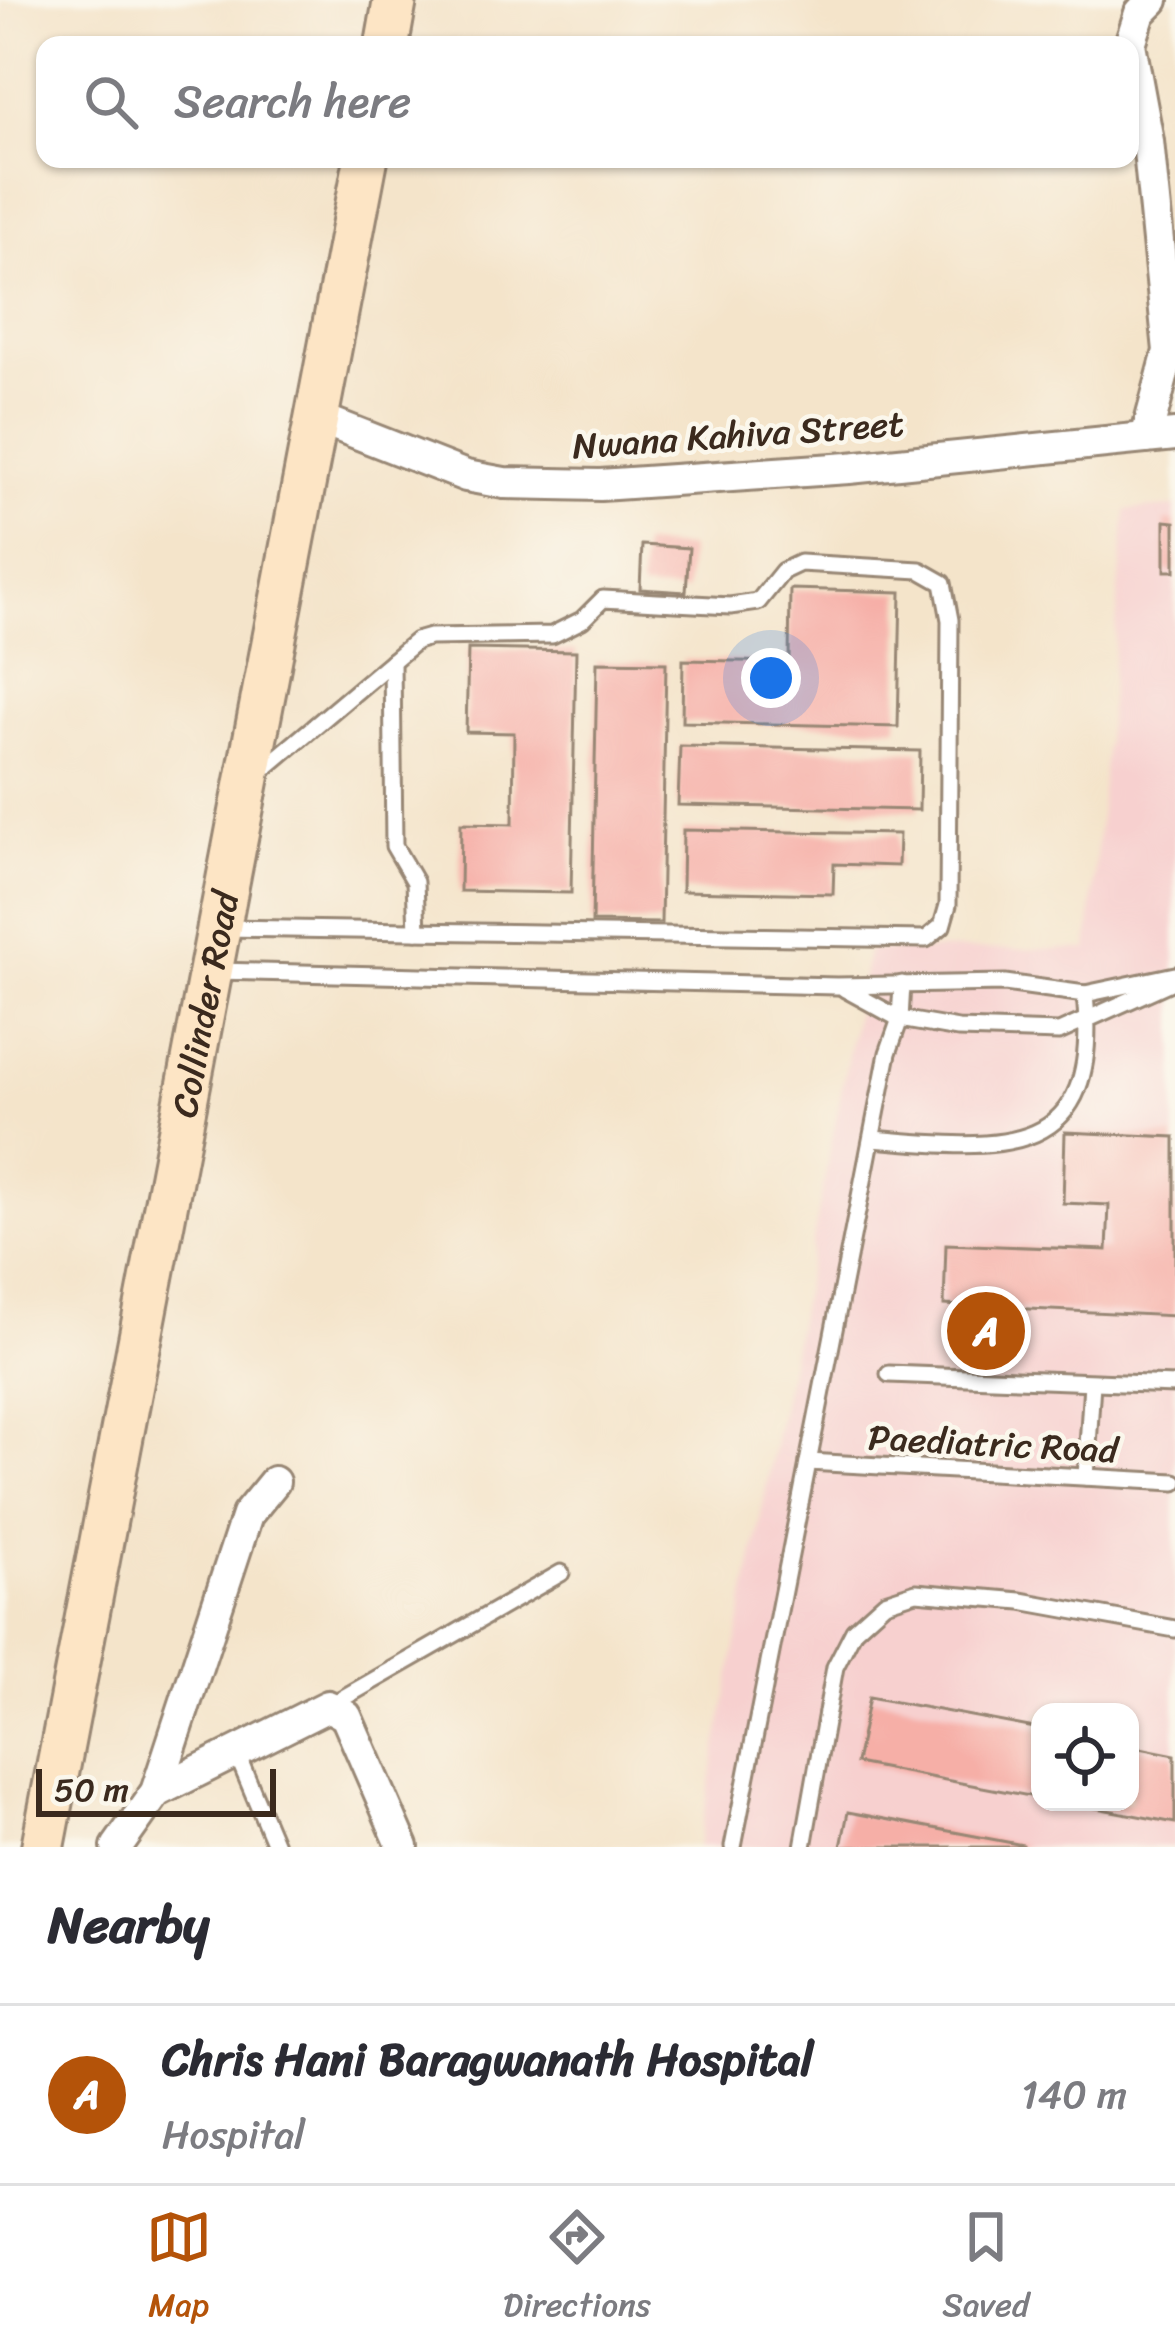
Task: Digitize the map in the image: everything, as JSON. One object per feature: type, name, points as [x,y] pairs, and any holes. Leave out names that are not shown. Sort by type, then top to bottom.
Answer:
[{"type":"street","points":[[389,36],[395,0]]},
{"type":"street","points":[[1133,36],[1140,13],[1153,0]]},
{"type":"street","points":[[1139,92],[1169,351],[1161,436]]},
{"type":"street","name":"Collinder Road","points":[[43,1847],[364,168]]},
{"type":"street","name":"Nwana Kahiva Street","points":[[316,417],[466,476],[504,483],[600,485],[848,468],[1161,436]]},
{"type":"street","points":[[118,1847],[156,1792],[247,1516],[274,1482]]},
{"type":"street","points":[[156,1792],[328,1706],[346,1716],[403,1847]]},
{"type":"lane","points":[[221,928],[926,939],[942,926],[948,904],[948,601],[943,583],[920,570],[800,563],[783,571],[758,602],[730,606],[602,598],[582,620],[552,635],[430,637],[416,641],[248,783]]},
{"type":"lane","points":[[392,661],[394,846],[415,882],[417,931]]},
{"type":"lane","points":[[212,971],[837,986],[1033,983],[1085,994],[1175,977]]},
{"type":"lane","points":[[837,986],[900,1019],[958,1029],[1059,1032],[1175,977]]},
{"type":"lane","points":[[733,1847],[872,1139],[900,1019],[902,984]]},
{"type":"lane","points":[[872,1139],[992,1140],[1049,1130],[1067,1115],[1079,1092],[1085,994]]},
{"type":"lane","points":[[890,1374],[1175,1384]]},
{"type":"lane","points":[[1086,1478],[1093,1383]]},
{"type":"lane","name":"Paediatric Road","points":[[808,1462],[1175,1482]]},
{"type":"lane","points":[[328,1706],[561,1573]]},
{"type":"lane","points":[[803,1847],[836,1667],[854,1630],[885,1602],[916,1592],[1022,1601],[1175,1628]]},
{"type":"lane","points":[[236,1752],[276,1847]]},
{"type":"shaded area","points":[[1175,507],[1175,1847],[698,1847],[868,950],[1088,949],[1126,510]]},
{"type":"building","points":[[1165,521],[1175,522],[1175,571],[1165,571]]},
{"type":"building","points":[[642,545],[689,548],[686,592],[640,589]]},
{"type":"building","points":[[790,589],[901,592],[898,727],[682,722],[683,660],[789,662]]},
{"type":"building","points":[[468,649],[576,651],[571,893],[460,891],[461,823],[513,824],[514,733],[466,732]]},
{"type":"building","points":[[597,662],[666,663],[661,923],[592,922]]},
{"type":"building","points":[[680,746],[920,751],[919,810],[678,805]]},
{"type":"building","points":[[683,830],[899,834],[898,866],[834,864],[833,894],[682,891]]},
{"type":"building","points":[[1065,1132],[1175,1137],[1175,1316],[944,1305],[946,1244],[1107,1250],[1109,1205],[1063,1203]]},
{"type":"building","points":[[869,1697],[1031,1727],[1031,1796],[856,1763]]},
{"type":"building","points":[[1139,1748],[1175,1755],[1175,1823],[1112,1811],[1139,1811]]},
{"type":"building","points":[[848,1812],[1023,1845],[1023,1847],[841,1847]]},
{"type":"place","name":"Chris Hani Baragwanath Hospital","points":[[986,1331]]}]
